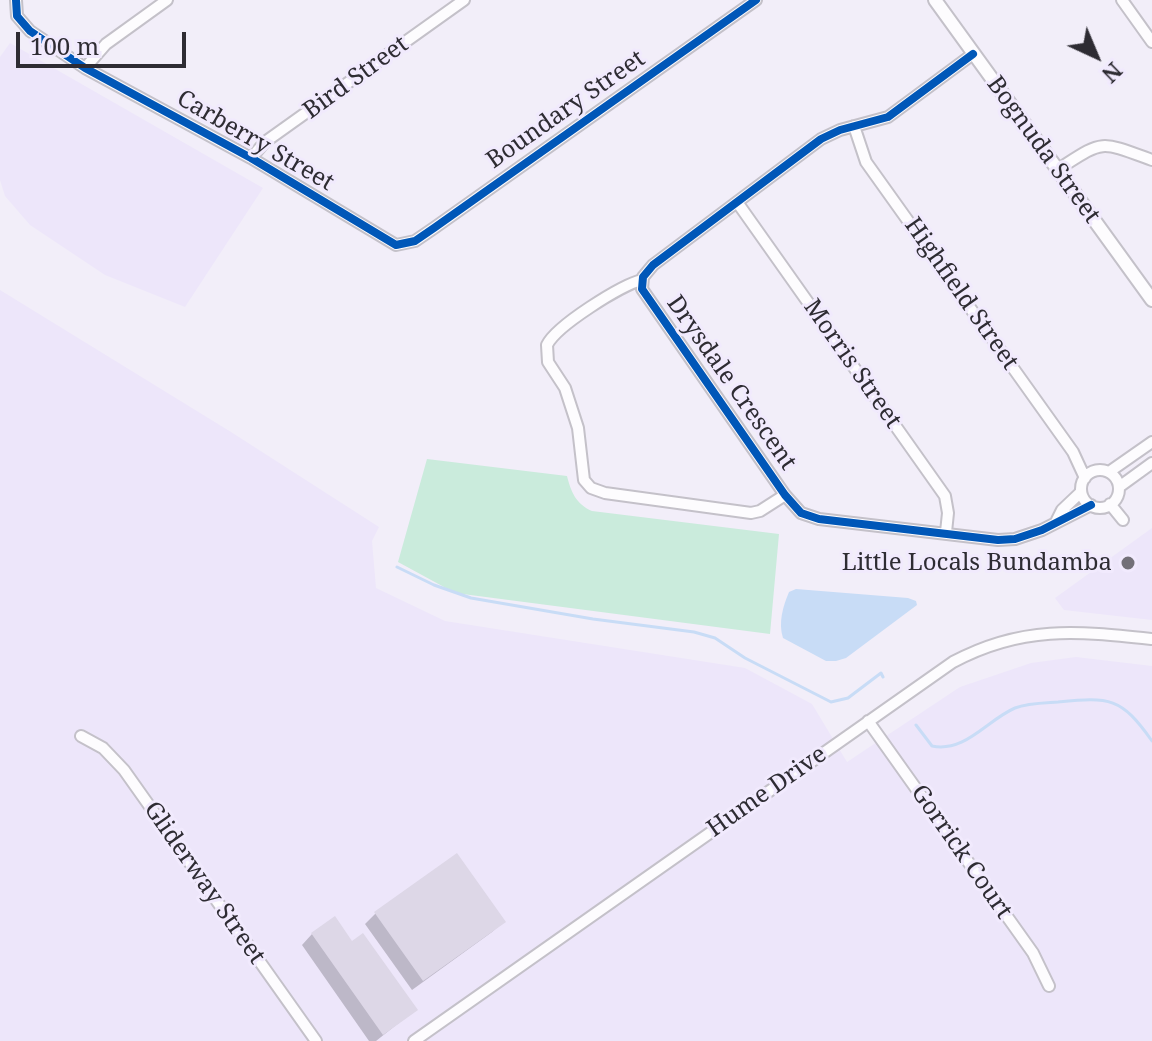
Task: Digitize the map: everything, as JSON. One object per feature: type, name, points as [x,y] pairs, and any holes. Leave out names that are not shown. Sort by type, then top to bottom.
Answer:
[{"type":"street","name":"Carberry Street","points":[[16,0],[17,16],[30,31],[85,68],[251,158],[396,245]]},
{"type":"street","points":[[85,68],[106,44],[167,0]]},
{"type":"street","name":"Bird Street","points":[[251,158],[265,142],[464,0]]},
{"type":"street","name":"Boundary Street","points":[[396,245],[415,241],[756,0]]},
{"type":"street","name":"Bognuda Street","points":[[935,0],[1152,300]]},
{"type":"street","points":[[1122,0],[1152,42]]},
{"type":"street","name":"Drysdale Crescent","points":[[973,54],[888,117],[821,139],[653,265],[642,280],[642,289],[785,495],[801,513],[819,519],[998,540],[1015,539],[1042,530],[1091,505]]},
{"type":"street","name":"Highfield Street","points":[[854,126],[866,162],[1089,474]]},
{"type":"street","points":[[1057,170],[1100,145],[1116,146],[1152,160]]},
{"type":"street","name":"Morris Street","points":[[737,202],[942,491],[948,507],[946,532]]},
{"type":"street","points":[[642,280],[622,286],[558,331],[547,345],[548,362],[565,388],[578,428],[582,474],[587,484],[596,492],[751,513],[760,511],[785,495]]},
{"type":"street","points":[[1109,472],[1119,487],[1117,498],[1104,507],[1091,505],[1081,492],[1089,474],[1109,472],[1152,442]]},
{"type":"street","points":[[1119,487],[1152,463]]},
{"type":"street","name":"Drysdale Crescent","points":[[1057,520],[1062,510],[1081,492]]},
{"type":"street","points":[[1110,504],[1123,520]]},
{"type":"street","name":"Hume Drive","points":[[414,1041],[953,662],[1013,637],[1073,631],[1152,639]]},
{"type":"street","name":"Gorrick Court","points":[[868,721],[1033,953],[1049,986]]},
{"type":"street","name":"Gliderway Street","points":[[81,736],[103,748],[124,770],[316,1041]]},
{"type":"shaded area","points":[[10,43],[263,188],[185,307],[105,275],[30,225],[5,196],[0,180],[0,57]]},
{"type":"shaded area","points":[[0,290],[379,527],[372,541],[376,588],[445,621],[745,668],[812,704],[847,762],[960,687],[1031,663],[1076,657],[1152,666],[1152,1041],[0,1041]]},
{"type":"shaded area","name":"Little Locals Bundamba","points":[[1152,528],[1152,620],[1064,610],[1055,598]]},
{"type":"green space","points":[[427,459],[567,476],[575,497],[592,511],[779,534],[770,634],[455,593],[398,562]]},
{"type":"water","points":[[796,589],[908,598],[916,601],[917,605],[846,658],[826,661],[783,638],[783,609],[789,592]]},
{"type":"building","points":[[457,853],[506,922],[423,981],[374,912]]},
{"type":"building","points":[[335,916],[352,941],[363,933],[418,1010],[383,1035],[311,933]]},
{"type":"waterway","points":[[397,567],[471,598],[694,632],[715,638],[745,658],[831,702],[848,698],[881,673],[883,677]]},
{"type":"waterway","points":[[916,725],[932,746],[944,747],[965,740],[1020,706],[1090,700],[1113,703],[1122,708],[1152,741]]},
{"type":"cycle path","points":[[16,0],[17,16],[30,31],[85,68],[251,158],[396,245],[415,241],[756,0]]},
{"type":"cycle path","points":[[973,54],[888,117],[840,130],[821,139],[653,265],[643,277],[642,289],[785,495],[801,513],[819,519],[998,540],[1015,539],[1042,530],[1091,505]]},
{"type":"place","name":"Little Locals Bundamba","points":[[1128,563]]}]
